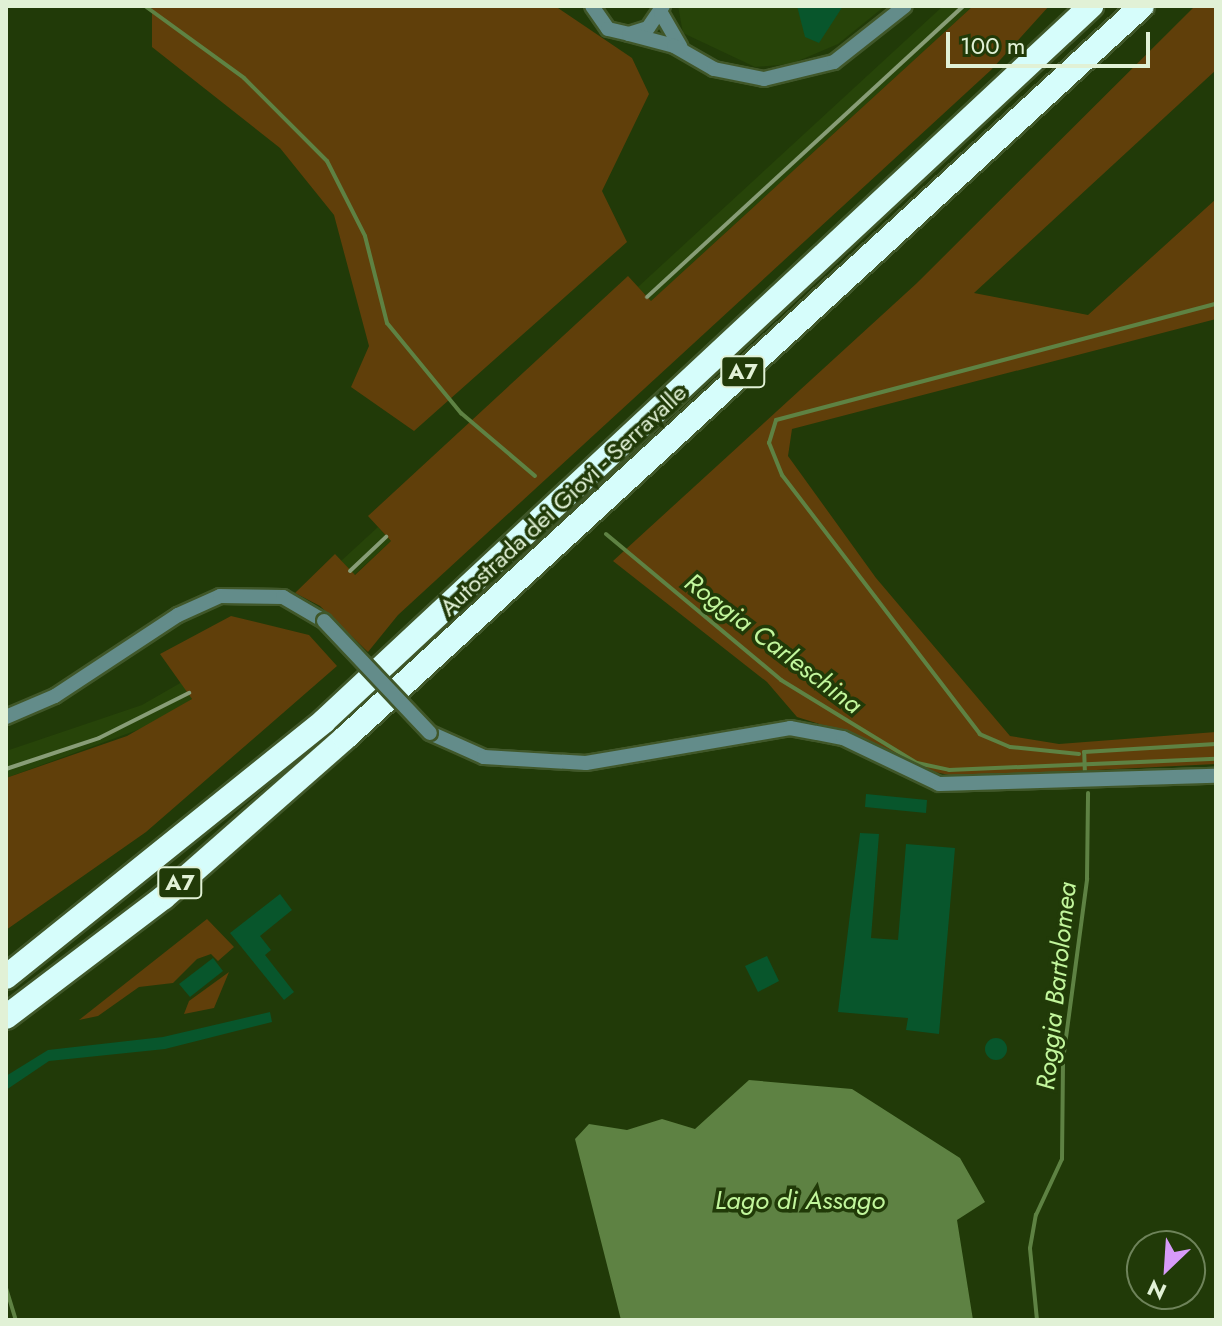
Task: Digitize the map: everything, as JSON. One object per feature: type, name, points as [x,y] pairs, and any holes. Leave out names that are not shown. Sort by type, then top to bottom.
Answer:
[{"type":"highway","name":"Autostrada dei Giovi - Serravalle","points":[[6,977],[324,721],[1091,6]]},
{"type":"highway","name":"Autostrada dei Giovi - Serravalle","points":[[6,1017],[164,897],[323,758],[1142,6]]},
{"type":"street","points":[[592,6],[608,29],[694,58],[714,69],[764,79],[816,70],[852,50],[905,6]]},
{"type":"street","points":[[629,34],[648,28],[662,9]]},
{"type":"street","points":[[662,9],[675,42],[694,58]]},
{"type":"street","points":[[6,717],[64,691],[178,615],[220,596],[283,597],[324,621],[430,733],[484,757],[586,763],[790,728],[843,738],[939,784],[1216,776]]},
{"type":"shaded area","points":[[152,6],[555,6],[632,58],[649,94],[602,191],[627,242],[414,431],[351,387],[369,346],[334,215],[280,148],[152,47]]},
{"type":"shaded area","points":[[678,6],[885,6],[838,44],[791,64],[755,67],[683,33]]},
{"type":"shaded area","points":[[943,6],[973,6],[651,301],[638,287]]},
{"type":"shaded area","points":[[973,6],[1049,6],[991,70],[398,615],[368,652],[320,606],[295,593],[335,554],[355,575],[391,541],[368,516],[628,276],[651,301]]},
{"type":"shaded area","points":[[1195,6],[1216,6],[1216,70],[974,293],[1088,315],[1216,199],[1216,319],[792,429],[788,456],[876,578],[1010,736],[1059,744],[1216,732],[1216,764],[959,777],[915,768],[845,732],[797,717],[767,682],[613,561],[917,283]]},
{"type":"shaded area","points":[[378,527],[391,541],[354,575],[341,561]]},
{"type":"shaded area","points":[[231,616],[309,635],[337,666],[146,832],[6,930],[6,778],[127,736],[192,699],[160,654]]},
{"type":"shaded area","points":[[182,682],[192,699],[151,725],[6,778],[6,751],[142,705]]},
{"type":"shaded area","points":[[207,919],[234,947],[218,961],[211,954],[197,959],[173,983],[139,987],[98,1016],[79,1020]]},
{"type":"shaded area","points":[[229,972],[214,1008],[184,1014],[189,1001]]},
{"type":"water","name":"Lago di Assago","points":[[749,1080],[852,1089],[960,1158],[985,1202],[957,1220],[973,1320],[621,1320],[575,1139],[589,1124],[627,1130],[662,1119],[695,1129]]},
{"type":"building","points":[[797,6],[843,6],[819,43],[805,37]]},
{"type":"building","points":[[866,794],[927,800],[926,813],[865,807]]},
{"type":"building","points":[[860,833],[879,834],[871,938],[898,940],[906,844],[955,848],[939,1034],[906,1030],[908,1018],[838,1012]]},
{"type":"building","points":[[280,894],[292,910],[260,936],[271,950],[265,955],[294,992],[284,1000],[230,933]]},
{"type":"building","points":[[767,956],[779,981],[758,992],[745,966]]},
{"type":"building","points":[[213,958],[223,971],[190,997],[179,984]]},
{"type":"building","points":[[270,1012],[272,1022],[165,1049],[49,1061],[6,1090],[6,1076],[48,1050],[163,1037]]},
{"type":"building","points":[[996,1038],[1004,1041],[1007,1049],[1004,1057],[996,1060],[988,1057],[985,1049],[988,1041]]},
{"type":"waterway","name":"Roggia Carleschina","points":[[145,6],[244,78],[327,161],[365,236],[387,323],[461,413],[535,476]]},
{"type":"waterway","points":[[1079,754],[1010,747],[980,734],[782,475],[769,443],[776,420],[1216,304]]},
{"type":"waterway","name":"Roggia Carleschina","points":[[606,534],[781,680],[917,763],[949,770],[1216,759]]},
{"type":"waterway","points":[[1085,775],[1084,752],[1216,744]]},
{"type":"waterway","name":"Roggia Bartolomea","points":[[1037,1320],[1030,1248],[1036,1215],[1062,1159],[1063,1060],[1087,879],[1088,793]]},
{"type":"waterway","points":[[6,1288],[16,1320]]},
{"type":"railway","points":[[647,297],[963,6]]},
{"type":"railway","points":[[350,571],[386,537]]},
{"type":"railway","points":[[6,769],[99,738],[189,693]]}]
